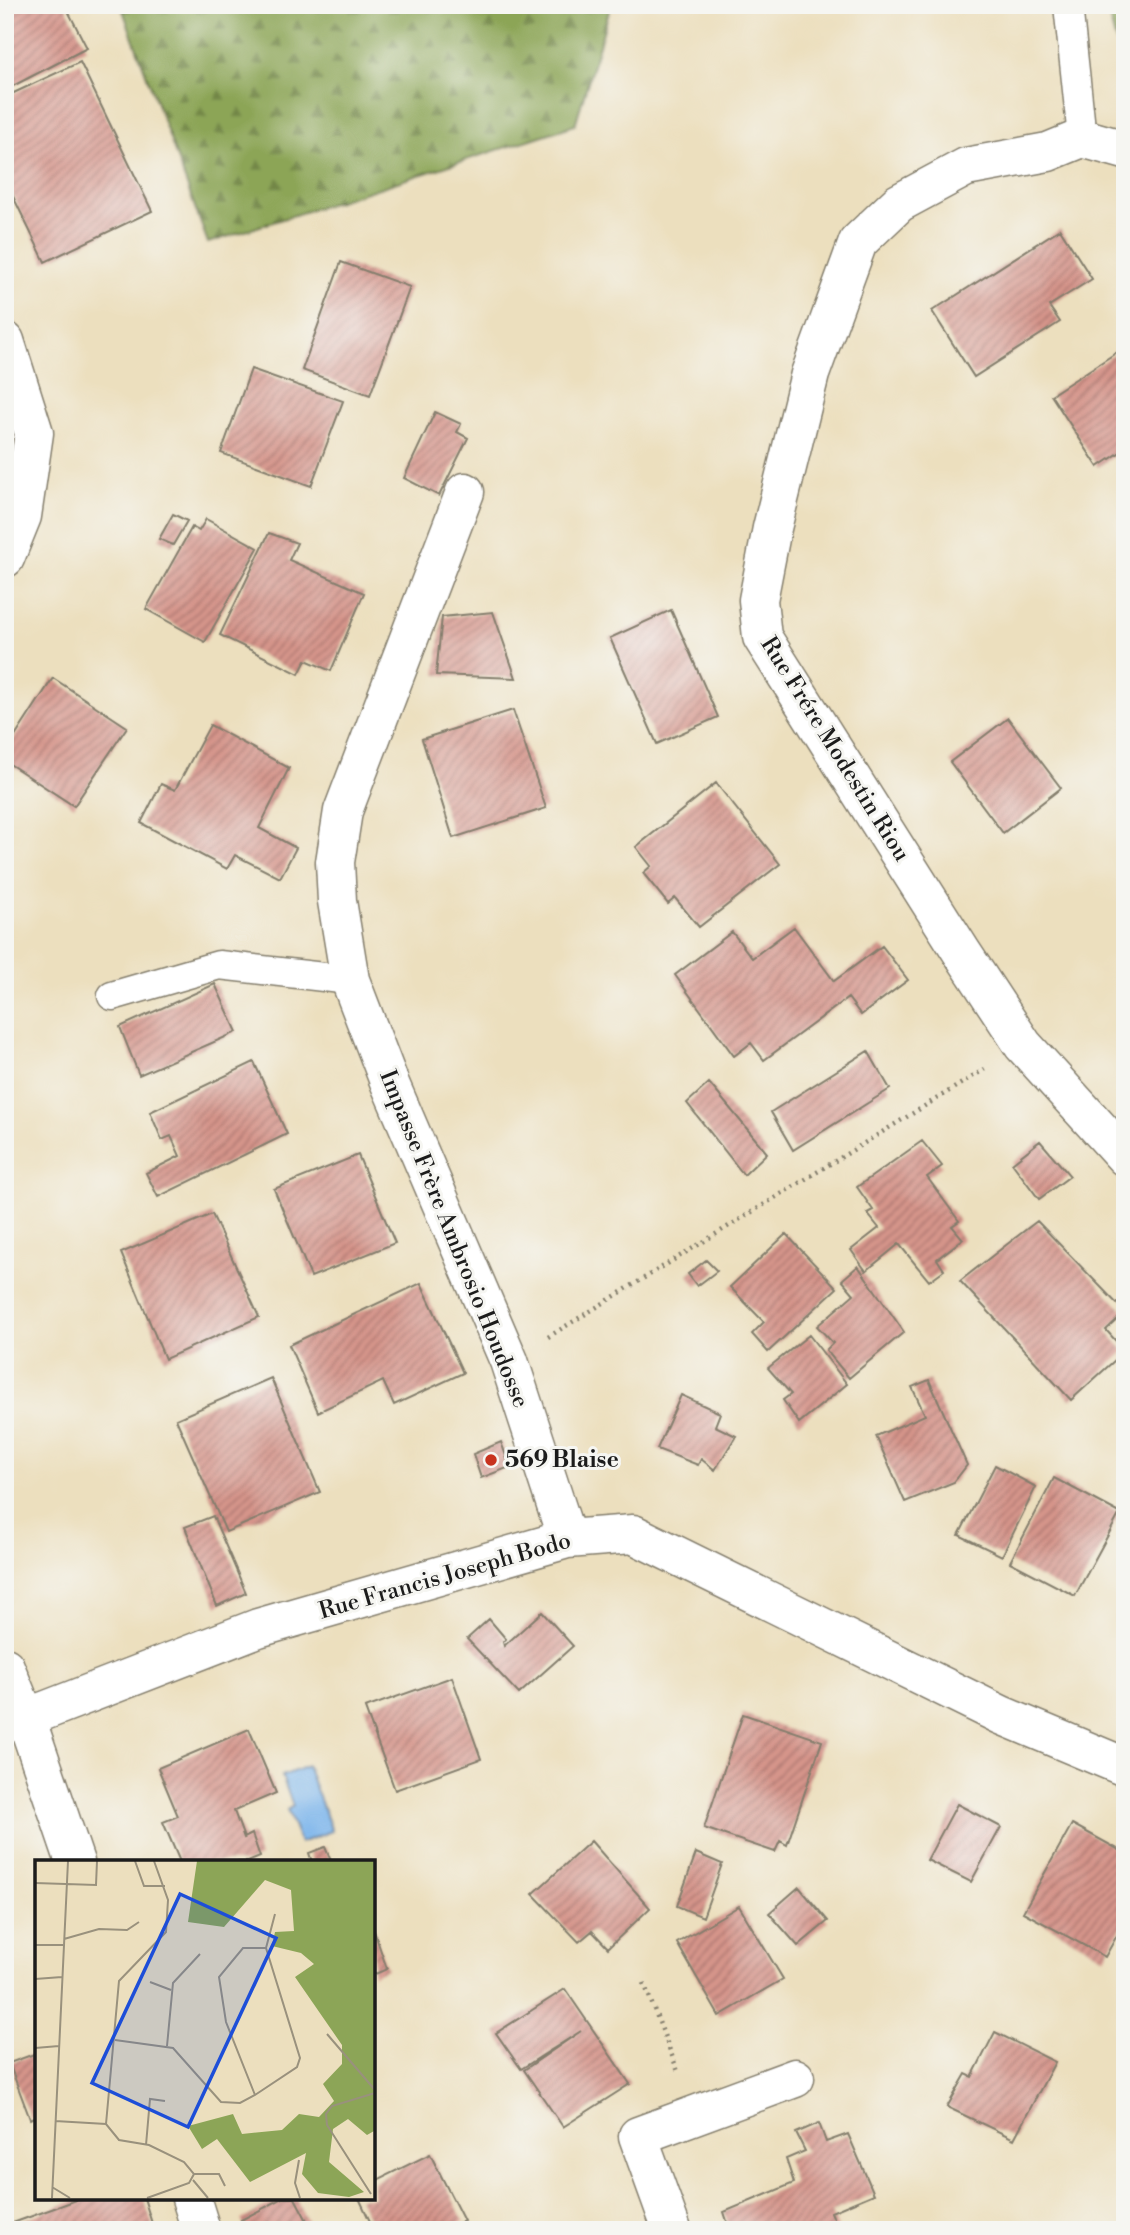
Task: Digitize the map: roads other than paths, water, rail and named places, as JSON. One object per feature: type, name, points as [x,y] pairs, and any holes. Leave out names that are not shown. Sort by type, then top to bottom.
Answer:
[{"type":"street","points":[[1082,138],[1125,150]]},
{"type":"street","name":"Rue Frére Modestin Riou","points":[[1082,138],[1048,152],[966,167],[899,203],[858,242],[810,374],[772,528],[758,600],[762,637],[961,951],[1024,1045],[1125,1157]]},
{"type":"street","points":[[5,341],[34,433],[22,516],[5,558]]},
{"type":"street","name":"Impasse Frère Ambrosio Houdosse","points":[[466,492],[343,811],[335,862],[336,888],[351,980],[390,1084],[509,1361],[567,1539]]},
{"type":"street","name":"Rue Francis Joseph Bodo","points":[[26,1718],[258,1629],[567,1539],[633,1534],[1001,1715],[1125,1767]]},
{"type":"street","points":[[5,1667],[26,1718],[74,1860]]},
{"type":"street","points":[[672,2230],[638,2136],[795,2078]]},
{"type":"street","points":[[192,2200],[201,2230]]},
{"type":"lane","points":[[1068,5],[1082,138]]},
{"type":"lane","points":[[112,996],[219,965],[351,980]]},
{"type":"water","points":[[307,1766],[332,1831],[300,1843],[287,1810],[293,1806],[282,1776]]},
{"type":"place","name":"569 Blaise","points":[[491,1460]]}]
